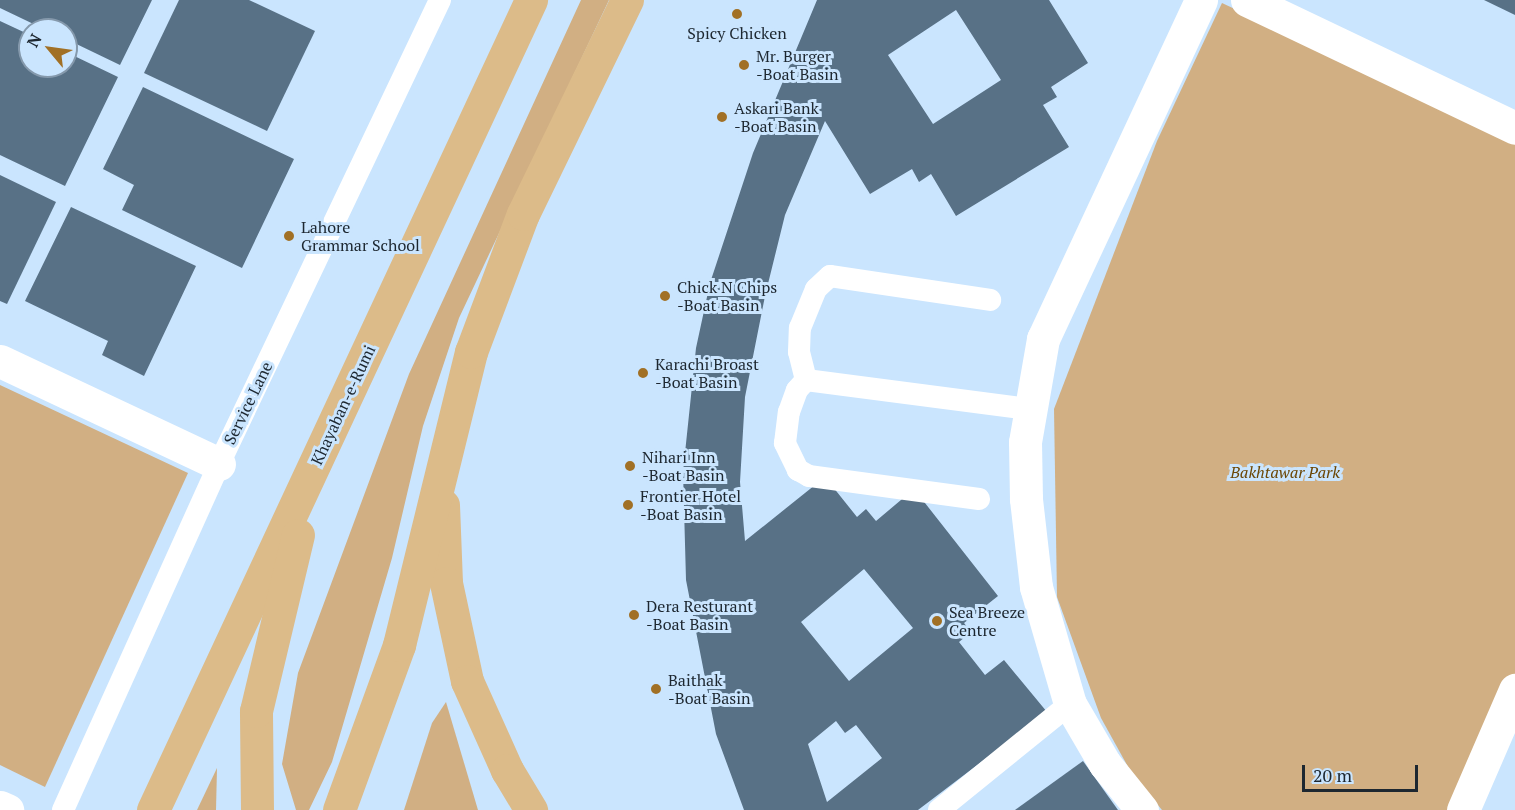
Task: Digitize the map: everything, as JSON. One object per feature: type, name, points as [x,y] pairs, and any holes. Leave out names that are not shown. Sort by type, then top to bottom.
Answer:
[{"type":"main road","name":"Khayaban-e-Rumi","points":[[153,810],[531,0]]},
{"type":"main road","points":[[339,810],[399,645],[442,461],[471,352],[523,214],[627,0]]},
{"type":"main road","points":[[442,461],[446,583],[467,681],[507,770],[531,810]]},
{"type":"main road","points":[[257,810],[256,711],[313,469]]},
{"type":"street","points":[[1142,810],[1105,764],[1070,704],[1036,587],[1026,499],[1025,442],[1043,339],[1201,0]]},
{"type":"street","points":[[1247,0],[1515,128]]},
{"type":"street","points":[[0,361],[219,464]]},
{"type":"street","points":[[1463,810],[1515,690]]},
{"type":"street","points":[[0,807],[7,810]]},
{"type":"lane","name":"Service Lane","points":[[63,810],[219,464],[440,0]]},
{"type":"lane","points":[[806,380],[799,352],[800,328],[816,289],[830,276],[990,300]]},
{"type":"lane","points":[[806,380],[1029,409]]},
{"type":"lane","points":[[806,380],[797,390],[789,412],[785,443],[798,470],[809,476],[979,499]]},
{"type":"lane","points":[[939,810],[1070,704]]},
{"type":"green space","points":[[581,0],[609,0],[459,318],[423,426],[392,558],[332,762],[309,810],[296,810],[282,764],[298,673],[409,374]]},
{"type":"green space","name":"Bakhtawar Park","points":[[1222,3],[1515,140],[1515,709],[1466,810],[1162,810],[1132,774],[1101,718],[1057,597],[1054,409],[1157,141]]},
{"type":"green space","points":[[0,385],[188,473],[45,787],[0,765]]},
{"type":"green space","points":[[446,702],[478,810],[404,810],[432,723]]},
{"type":"green space","points":[[217,768],[216,810],[197,810]]},
{"type":"building","points":[[0,0],[152,0],[120,65],[78,45],[78,18],[21,18],[0,8]]},
{"type":"building","points":[[179,0],[249,0],[315,31],[267,131],[144,73]]},
{"type":"building","points":[[817,0],[1049,0],[1088,63],[1051,87],[1057,97],[1043,105],[1069,147],[956,216],[931,174],[919,182],[912,169],[870,194],[825,121],[785,215],[765,296],[745,397],[740,482],[745,541],[825,477],[857,517],[866,509],[876,521],[914,489],[998,596],[964,623],[971,632],[959,642],[985,675],[1004,660],[1047,712],[918,810],[744,810],[716,734],[686,580],[683,472],[696,348],[710,283],[753,153]],"holes":[[[956,10],[1001,80],[933,124],[888,55]],[[864,569],[913,628],[849,681],[801,622]],[[836,721],[845,733],[856,725],[882,758],[827,802],[808,744]]]},
{"type":"building","points":[[1484,0],[1515,0],[1515,15]]},
{"type":"building","points":[[0,21],[18,29],[18,78],[78,78],[78,58],[118,77],[65,186],[0,155]]},
{"type":"building","points":[[143,87],[294,159],[242,268],[122,210],[134,185],[103,169]]},
{"type":"building","points":[[0,175],[56,202],[7,304],[0,301]]},
{"type":"building","points":[[71,207],[196,266],[144,376],[102,355],[108,341],[25,301]]},
{"type":"building","points":[[1083,761],[1118,810],[1015,810]]},
{"type":"place","name":"Spicy Chicken","points":[[737,14]]},
{"type":"place","name":"Mr. Burger -Boat Basin","points":[[744,65]]},
{"type":"place","name":"Askari Bank -Boat Basin","points":[[722,117]]},
{"type":"place","name":"Lahore Grammar School","points":[[289,236]]},
{"type":"place","name":"Chick N Chips -Boat Basin","points":[[665,296]]},
{"type":"place","name":"Karachi Broast -Boat Basin","points":[[643,373]]},
{"type":"place","name":"Nihari Inn -Boat Basin","points":[[630,466]]},
{"type":"place","name":"Frontier Hotel -Boat Basin","points":[[628,505]]},
{"type":"place","name":"Dera Resturant -Boat Basin","points":[[634,615]]},
{"type":"place","name":"Sea Breeze Centre","points":[[937,621]]},
{"type":"place","name":"Baithak -Boat Basin","points":[[656,689]]}]
